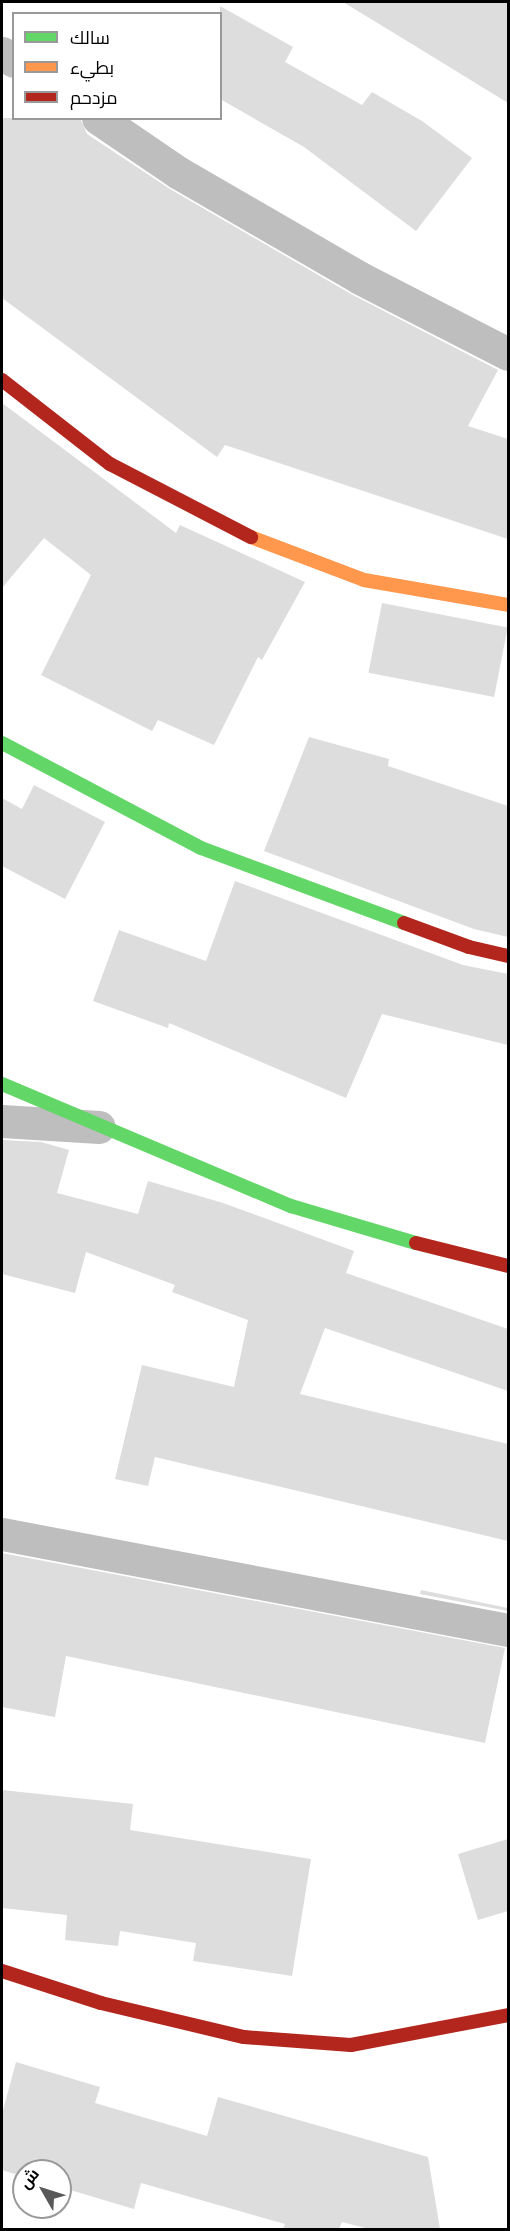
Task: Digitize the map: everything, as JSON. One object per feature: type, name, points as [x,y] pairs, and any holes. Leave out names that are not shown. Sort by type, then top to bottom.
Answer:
[{"type":"street","points":[[101,120],[179,173],[360,279],[508,354]]},
{"type":"street","points":[[2,380],[110,464],[187,507],[273,547],[364,580],[508,605]]},
{"type":"street","points":[[2,743],[201,848],[469,947],[508,956]]},
{"type":"street","points":[[2,1084],[99,1127],[291,1206],[424,1246],[508,1266]]},
{"type":"street","points":[[2,1121],[99,1127]]},
{"type":"street","points":[[2,1534],[508,1630]]},
{"type":"street","points":[[2,1971],[102,2003],[244,2037],[351,2045],[508,2015]]},
{"type":"building","points":[[343,2],[508,2],[508,103],[425,52]]},
{"type":"building","points":[[220,6],[293,47],[285,62],[362,105],[372,92],[422,121],[472,158],[416,231],[304,147],[222,100],[222,12],[220,12]]},
{"type":"building","points":[[2,118],[81,120],[87,134],[170,189],[351,294],[498,370],[468,426],[508,439],[508,539],[225,445],[217,457],[2,298]]},
{"type":"building","points":[[2,403],[176,533],[180,525],[305,582],[262,660],[258,657],[214,745],[158,720],[152,731],[41,675],[91,575],[44,538],[2,588]]},
{"type":"building","points":[[382,603],[508,627],[494,697],[368,673]]},
{"type":"building","points":[[309,737],[389,759],[388,766],[508,806],[508,937],[474,929],[264,851]]},
{"type":"building","points":[[34,785],[105,822],[65,899],[2,866],[2,798],[22,809]]},
{"type":"building","points":[[235,881],[463,965],[508,974],[508,1045],[382,1014],[346,1098],[169,1023],[168,1028],[93,1001],[119,930],[206,961]]},
{"type":"building","points":[[2,1140],[41,1142],[69,1150],[57,1193],[138,1214],[148,1181],[223,1203],[354,1251],[346,1273],[508,1329],[508,1391],[325,1328],[300,1394],[508,1444],[508,1541],[155,1457],[148,1486],[115,1479],[142,1365],[234,1387],[248,1320],[172,1292],[175,1285],[86,1252],[75,1293],[2,1274]]},
{"type":"building","points":[[2,1553],[505,1648],[485,1743],[66,1656],[55,1717],[2,1707]]},
{"type":"building","points":[[421,1590],[508,1608],[508,1611],[420,1594]]},
{"type":"building","points":[[2,1790],[133,1804],[130,1830],[311,1859],[292,1976],[193,1961],[196,1943],[120,1931],[118,1946],[65,1940],[67,1915],[2,1908]]},
{"type":"building","points":[[508,1839],[508,1911],[478,1920],[458,1854]]},
{"type":"building","points":[[16,2062],[100,2087],[95,2103],[207,2136],[218,2097],[428,2157],[440,2229],[369,2229],[342,2222],[339,2229],[283,2229],[285,2224],[141,2183],[134,2209],[72,2191],[72,2159],[12,2159],[12,2173],[2,2170],[2,2114]]},
{"type":"traffic: fast","points":[[2,743],[201,848],[404,923]]},
{"type":"traffic: fast","points":[[2,1084],[291,1206],[416,1243]]},
{"type":"traffic: slow","points":[[251,537],[364,580],[508,605]]},
{"type":"traffic: jam","points":[[2,380],[110,464],[251,537]]},
{"type":"traffic: jam","points":[[404,923],[469,947],[508,956]]},
{"type":"traffic: jam","points":[[416,1243],[508,1266]]},
{"type":"traffic: jam","points":[[2,1971],[101,2003],[244,2037],[351,2045],[508,2015]]}]
